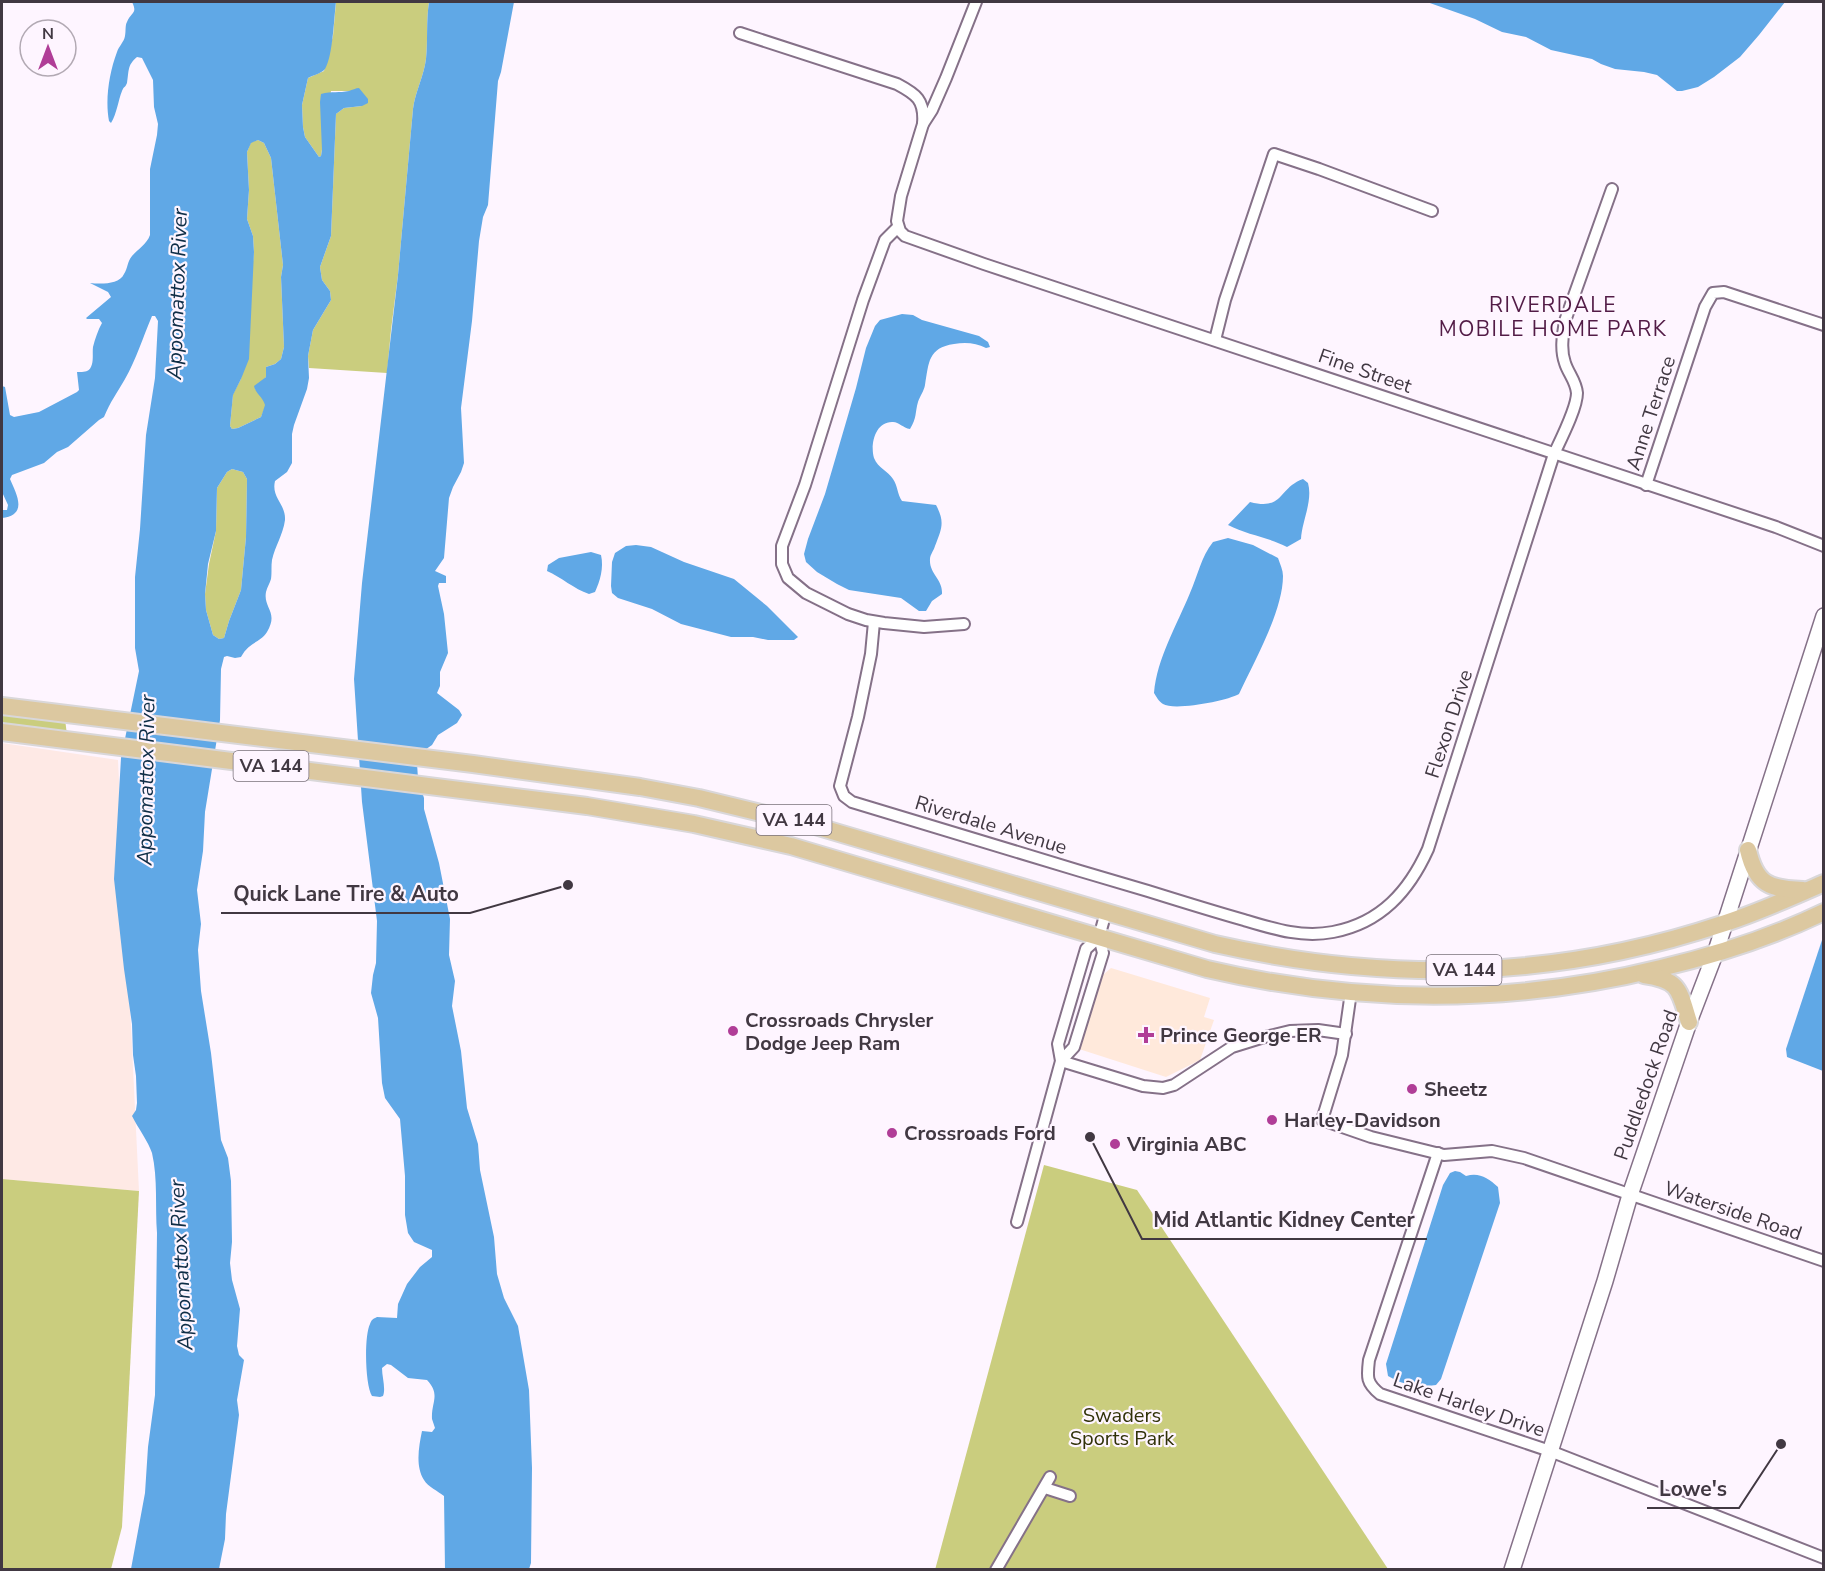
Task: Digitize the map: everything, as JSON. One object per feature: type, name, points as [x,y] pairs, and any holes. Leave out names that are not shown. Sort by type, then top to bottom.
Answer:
[{"type":"main road","name":"Puddledock Road","points":[[1512,1569],[1605,1281],[1630,1195],[1689,1022],[1715,954],[1824,616]]},
{"type":"main road","name":"VA 144","points":[[2,706],[474,764],[640,787],[736,806],[815,826],[1170,932],[1251,952],[1333,965],[1422,971],[1491,969],[1556,962],[1649,945],[1725,924],[1824,883]]},
{"type":"main road","name":"VA 144","points":[[2,732],[625,811],[746,835],[1207,969],[1285,985],[1351,992],[1414,997],[1463,996],[1513,993],[1587,984],[1715,954],[1778,932],[1824,912]]},
{"type":"main road","points":[[1748,850],[1754,871],[1760,879],[1787,889],[1807,890]]},
{"type":"main road","points":[[1637,974],[1668,980],[1676,986],[1689,1022]]},
{"type":"street","points":[[964,624],[924,627],[874,622],[848,614],[796,586],[785,573],[781,555],[782,546],[808,474],[863,300],[885,240],[898,227],[901,196],[923,124],[946,78],[976,2]]},
{"type":"street","points":[[740,33],[878,78],[910,91],[921,103],[923,124]]},
{"type":"street","points":[[1215,340],[1225,300],[1274,154],[1432,211]]},
{"type":"street","name":"Flexon Drive","points":[[1301,934],[1333,932],[1354,926],[1375,916],[1401,894],[1419,869],[1428,849],[1554,454],[1576,400],[1575,384],[1565,364],[1562,350],[1565,321],[1612,189]]},
{"type":"street","name":"Fine Street","points":[[898,227],[905,236],[936,248],[1776,527],[1824,546]]},
{"type":"street","name":"Anne Terrace","points":[[1646,485],[1705,307],[1713,293],[1724,292],[1824,326]]},
{"type":"street","name":"Riverdale Avenue","points":[[874,622],[871,654],[858,717],[840,786],[846,798],[852,802],[1214,912],[1275,930],[1301,934]]},
{"type":"street","points":[[1061,1061],[1074,1047],[1101,960],[1103,953],[1099,938],[1106,912]]},
{"type":"street","points":[[1017,1222],[1061,1061],[1058,1044],[1086,949],[1099,938]]},
{"type":"street","points":[[1061,1061],[1143,1086],[1163,1088],[1174,1085],[1232,1047],[1261,1038],[1290,1031],[1318,1030],[1346,1034],[1351,992]]},
{"type":"street","name":"Waterside Road","points":[[1346,1034],[1322,1120],[1371,1137],[1444,1155],[1492,1151],[1524,1158],[1824,1261]]},
{"type":"street","name":"Lake Harley Drive","points":[[1438,1153],[1369,1360],[1367,1376],[1371,1387],[1380,1394],[1550,1451]]},
{"type":"street","points":[[1550,1451],[1824,1558]]},
{"type":"street","points":[[996,1569],[1050,1477]]},
{"type":"street","points":[[1045,1488],[1070,1496]]},
{"type":"shaded area","points":[[2,743],[118,760],[139,1191],[2,1179]]},
{"type":"shaded area","name":"Prince George ER","points":[[1111,968],[1210,998],[1204,1017],[1214,1020],[1200,1060],[1166,1077],[1079,1049],[1103,975]]},
{"type":"green space","points":[[336,2],[429,2],[426,59],[413,109],[387,373],[309,368],[308,356],[313,330],[331,300],[330,291],[322,280],[320,267],[331,236],[336,114],[344,108],[362,106],[350,91],[331,91],[319,157],[305,137],[302,105],[308,78],[324,71],[333,36]]},
{"type":"green space","points":[[258,140],[264,143],[271,158],[283,265],[281,277],[284,347],[281,359],[266,367],[266,377],[255,389],[263,397],[266,405],[261,417],[232,429],[230,426],[233,394],[241,379],[254,252],[253,236],[247,219],[249,190],[247,152],[251,142]]},
{"type":"green space","points":[[232,469],[243,472],[247,479],[246,537],[241,590],[224,638],[219,639],[213,635],[206,610],[205,594],[216,531],[217,488],[227,472]]},
{"type":"green space","points":[[2,710],[65,719],[67,735],[2,726]]},
{"type":"green space","name":"Swaders Sports Park","points":[[1044,1165],[1137,1190],[1388,1569],[935,1570]]},
{"type":"green space","points":[[2,1179],[139,1191],[122,1527],[111,1569],[2,1569]]},
{"type":"water","name":"Appomattox River","points":[[132,2],[336,2],[328,63],[323,71],[308,78],[302,105],[305,137],[319,157],[322,150],[321,94],[359,88],[368,99],[368,103],[362,106],[344,108],[336,114],[331,236],[320,267],[322,280],[330,291],[331,300],[313,330],[308,356],[307,389],[292,434],[292,463],[287,472],[275,481],[275,492],[285,514],[285,520],[273,555],[271,579],[266,592],[271,615],[270,625],[264,636],[247,648],[241,657],[224,657],[221,669],[220,720],[205,812],[203,851],[197,890],[201,924],[198,950],[201,991],[221,1140],[228,1158],[231,1181],[230,1263],[240,1309],[237,1346],[239,1355],[244,1360],[237,1400],[239,1415],[226,1514],[225,1539],[219,1569],[131,1569],[145,1493],[155,1395],[156,1183],[152,1153],[132,1116],[137,1103],[136,1076],[114,879],[121,758],[139,671],[135,648],[135,577],[146,435],[155,378],[158,321],[155,316],[152,316],[133,364],[104,417],[68,447],[57,452],[44,463],[12,475],[10,479],[17,498],[18,509],[10,516],[2,518],[2,510],[7,510],[8,505],[2,492],[2,386],[5,387],[10,415],[14,417],[39,412],[79,390],[77,372],[90,369],[93,347],[102,323],[99,319],[86,318],[111,297],[108,292],[90,283],[109,283],[122,278],[130,258],[145,244],[150,235],[150,169],[158,124],[154,107],[153,80],[142,58],[137,57],[130,66],[127,83],[111,123],[108,113],[112,69],[124,38],[126,23],[134,11]],"holes":[[[258,140],[264,143],[271,158],[283,265],[281,277],[284,347],[281,359],[266,367],[266,377],[254,386],[265,405],[261,417],[232,429],[230,426],[233,395],[249,359],[254,252],[253,236],[247,219],[249,190],[247,152],[251,143]],[[232,469],[243,472],[247,479],[246,537],[241,590],[224,638],[219,639],[213,635],[206,610],[205,594],[208,564],[216,531],[217,488],[227,472]]]},
{"type":"water","points":[[429,2],[514,2],[498,81],[488,205],[483,217],[479,241],[461,408],[464,463],[449,498],[444,558],[435,571],[446,576],[446,583],[439,583],[438,586],[444,614],[448,653],[440,672],[440,686],[437,693],[462,715],[457,723],[438,735],[432,745],[419,754],[417,763],[424,809],[439,863],[450,919],[449,955],[455,981],[452,1006],[461,1051],[467,1108],[478,1144],[480,1170],[494,1237],[497,1274],[504,1298],[518,1326],[529,1390],[532,1468],[531,1563],[529,1569],[445,1569],[444,1496],[426,1482],[419,1469],[422,1431],[432,1432],[435,1428],[432,1419],[434,1390],[427,1380],[408,1378],[387,1364],[382,1368],[383,1396],[372,1396],[367,1372],[366,1349],[371,1321],[377,1317],[397,1318],[398,1304],[407,1284],[420,1267],[432,1257],[432,1250],[414,1242],[408,1233],[400,1119],[385,1098],[382,1083],[378,1018],[371,993],[376,963],[377,921],[362,802],[354,679],[362,583],[398,275],[413,109],[426,59]]},
{"type":"water","points":[[1427,2],[1785,2],[1740,57],[1698,87],[1677,91],[1657,75],[1615,69],[1592,59],[1551,50],[1526,37],[1502,32],[1475,19]]},
{"type":"water","points":[[902,314],[913,315],[922,320],[979,336],[988,342],[990,347],[963,343],[939,349],[931,357],[910,429],[895,422],[887,423],[882,425],[875,435],[874,458],[893,479],[902,501],[936,505],[941,516],[941,530],[930,564],[942,589],[942,594],[932,601],[926,611],[919,611],[901,598],[849,590],[817,572],[806,562],[804,554],[825,494],[866,348],[880,320]]},
{"type":"water","points":[[1303,479],[1308,483],[1309,497],[1301,539],[1287,547],[1228,525],[1250,502],[1261,504],[1275,501]]},
{"type":"water","points":[[1228,538],[1253,545],[1278,558],[1283,576],[1282,590],[1273,620],[1239,694],[1224,700],[1201,704],[1169,706],[1163,704],[1154,693],[1163,654],[1205,554],[1213,542]]},
{"type":"water","points":[[626,546],[651,547],[684,562],[734,579],[767,606],[798,637],[794,640],[768,640],[731,637],[681,624],[652,609],[618,598],[612,593],[611,586],[612,562],[615,553]]},
{"type":"water","points":[[591,552],[601,555],[602,560],[601,574],[595,592],[589,594],[583,592],[547,571],[548,565],[559,558]]},
{"type":"water","points":[[1823,937],[1823,1071],[1787,1057],[1786,1049]]},
{"type":"water","points":[[1455,1171],[1466,1176],[1479,1175],[1491,1181],[1498,1187],[1500,1203],[1441,1379],[1436,1385],[1411,1385],[1388,1376],[1386,1364],[1443,1185],[1450,1173]]},
{"type":"place","name":"Quick Lane Tire & Auto","points":[[568,885]]},
{"type":"place","name":"Crossroads Chrysler Dodge Jeep Ram","points":[[733,1031]]},
{"type":"place","name":"Prince George ER","points":[[1146,1035]]},
{"type":"place","name":"Sheetz","points":[[1412,1089]]},
{"type":"place","name":"Harley-Davidson","points":[[1272,1120]]},
{"type":"place","name":"Crossroads Ford","points":[[892,1133]]},
{"type":"place","name":"Mid Atlantic Kidney Center","points":[[1090,1137]]},
{"type":"place","name":"Virginia ABC","points":[[1115,1144]]},
{"type":"place","name":"Lowe's","points":[[1781,1444]]},
{"type":"district","name":"RIVERDALE MOBILE HOME PARK","points":[[1553,317]]}]
